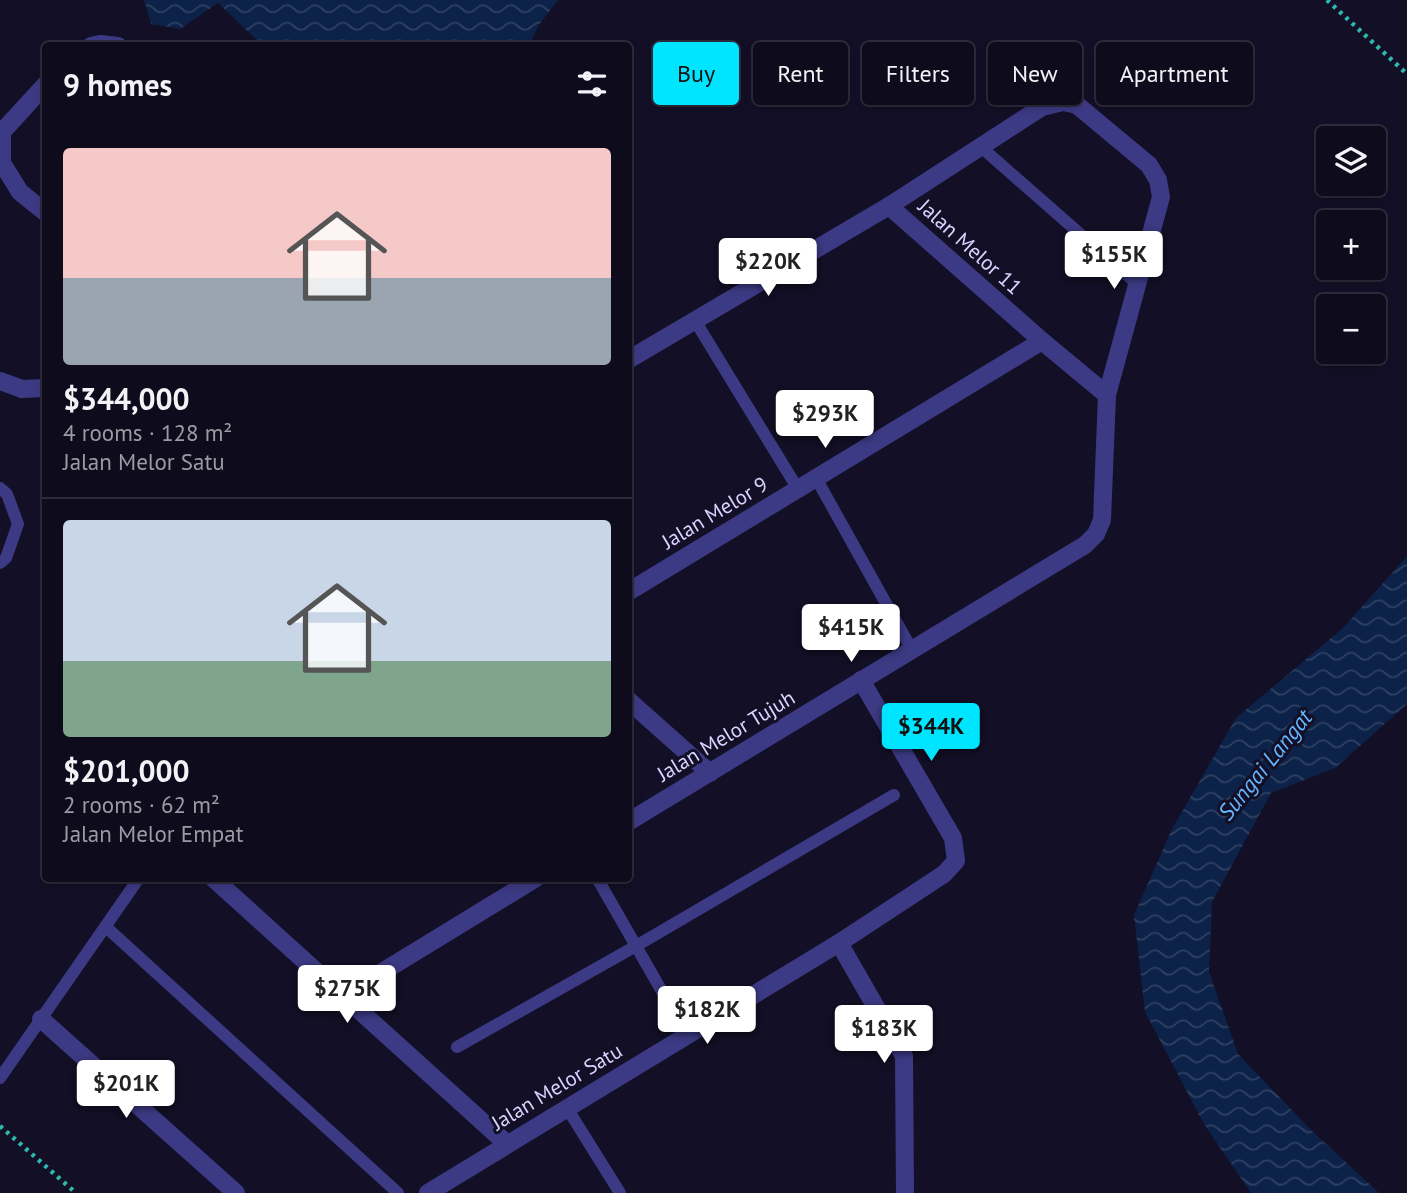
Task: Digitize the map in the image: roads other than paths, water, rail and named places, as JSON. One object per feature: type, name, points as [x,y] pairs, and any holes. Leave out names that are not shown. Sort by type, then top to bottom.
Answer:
[{"type":"street","points":[[42,88],[2,132],[2,163],[20,191],[42,210]]},
{"type":"street","points":[[632,358],[889,206],[1042,107],[1063,102],[1077,105],[1149,165],[1157,180],[1161,197],[1107,395]]},
{"type":"street","name":"Jalan Melor 11","points":[[889,206],[1107,395]]},
{"type":"street","name":"Jalan Melor 9","points":[[632,591],[1042,341]]},
{"type":"street","points":[[0,381],[22,389],[42,388]]},
{"type":"street","name":"Jalan Melor Tujuh","points":[[632,820],[1085,545],[1096,534],[1102,520],[1107,395]]},
{"type":"street","name":"Jalan Melor Satu","points":[[428,1193],[839,943],[944,874],[956,861],[953,838],[862,680]]},
{"type":"street","points":[[632,705],[710,773]]},
{"type":"street","points":[[217,882],[508,1144]]},
{"type":"street","points":[[343,996],[529,882]]},
{"type":"street","points":[[839,943],[904,1056],[905,1193]]},
{"type":"street","points":[[41,1019],[236,1193]]},
{"type":"lane","points":[[981,147],[1136,283]]},
{"type":"lane","points":[[694,319],[798,489]]},
{"type":"lane","points":[[816,478],[912,650]]},
{"type":"lane","points":[[0,488],[7,494],[18,524],[6,558],[0,563]]},
{"type":"lane","points":[[457,1047],[894,795]]},
{"type":"lane","points":[[0,1078],[136,882]]},
{"type":"lane","points":[[599,882],[687,1035]]},
{"type":"lane","points":[[106,927],[398,1193]]},
{"type":"lane","points":[[567,1108],[620,1193]]},
{"type":"water","points":[[144,0],[558,0],[538,26],[531,42],[259,42],[218,3],[180,29],[151,24]]},
{"type":"water","name":"Sungai Langat","points":[[1407,556],[1407,704],[1335,768],[1271,793],[1212,902],[1209,972],[1238,1054],[1311,1130],[1379,1193],[1251,1193],[1204,1124],[1145,1012],[1134,915],[1172,829],[1236,718],[1343,628]]}]
